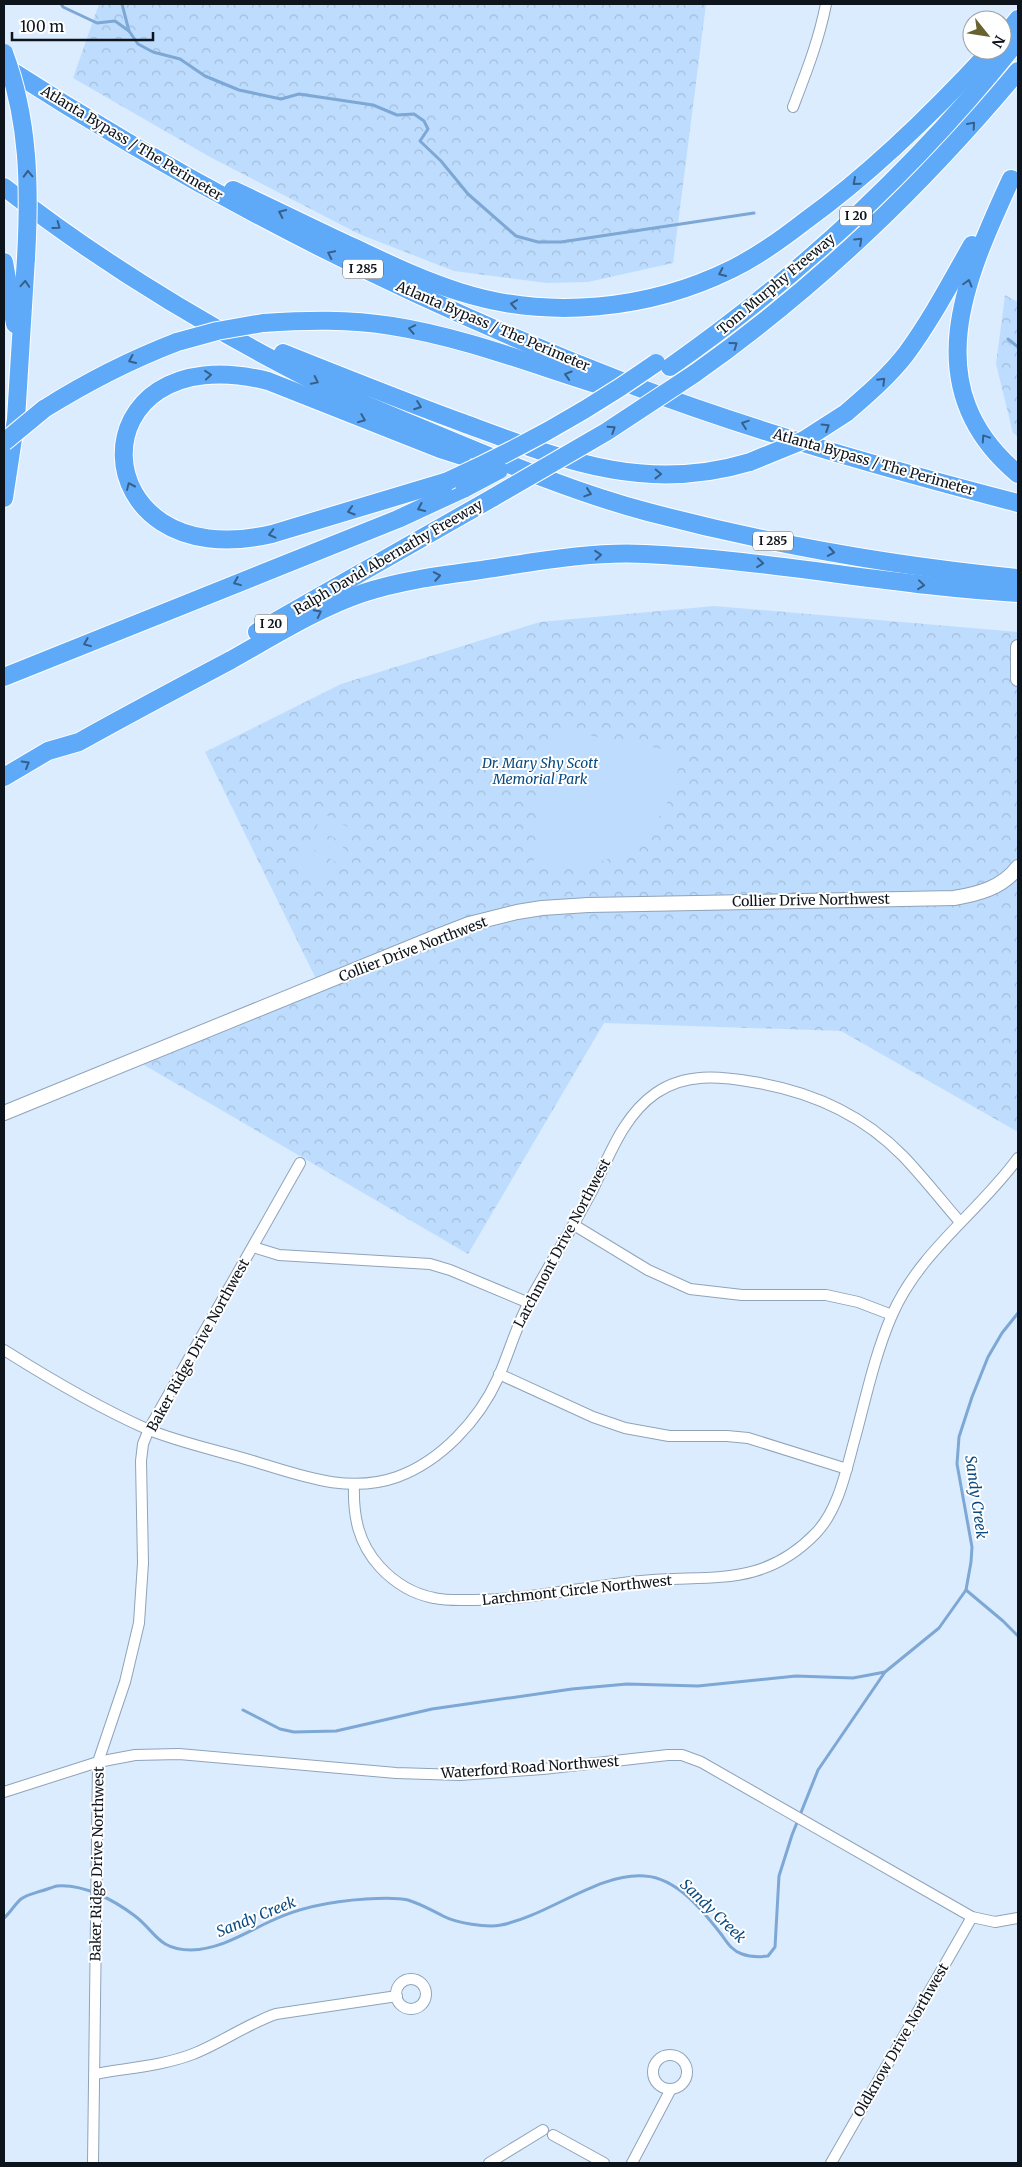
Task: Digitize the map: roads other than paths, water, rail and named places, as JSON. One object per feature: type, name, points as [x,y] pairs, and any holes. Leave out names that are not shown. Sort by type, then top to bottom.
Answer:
[{"type":"highway","points":[[4,53],[19,105],[27,156],[29,203],[14,436],[4,498]]},
{"type":"highway","points":[[106,130],[378,258],[460,292],[492,300],[536,307],[594,307],[668,293],[716,276],[752,258],[851,186],[930,113],[982,60]]},
{"type":"highway","points":[[542,478],[440,450],[268,381],[232,375],[192,377],[160,388],[134,414],[124,439],[123,457],[125,474],[131,490],[147,511],[171,528],[191,535],[214,539],[248,539],[272,534],[448,481],[509,452],[663,365],[842,214],[913,143],[968,83],[985,60]]},
{"type":"highway","name":"Tom Murphy Freeway","points":[[663,365],[758,301],[871,201],[952,118],[992,60]]},
{"type":"highway","name":"Atlanta Bypass / The Perimeter","points":[[4,66],[106,130],[239,206],[378,276],[495,330],[632,385],[752,426],[841,455],[1018,503]]},
{"type":"highway","name":"Tom Murphy Freeway","points":[[494,497],[606,432],[694,374],[792,300],[857,243],[945,155],[1018,71]]},
{"type":"highway","points":[[210,324],[382,393],[584,465],[630,473],[680,474],[719,470],[750,462],[804,440],[846,413],[890,372],[914,342],[1014,172]]},
{"type":"highway","points":[[1014,172],[973,267],[962,310],[957,351],[962,387],[977,425],[992,448],[1018,474]]},
{"type":"highway","name":"I 285","points":[[4,187],[111,264],[284,366],[341,393],[542,478],[646,511],[730,532],[1013,585]]},
{"type":"highway","points":[[4,262],[16,328],[18,385]]},
{"type":"highway","points":[[4,442],[44,410],[83,384],[115,367],[177,342],[217,331],[264,323],[331,320],[391,326],[443,336],[596,384],[632,385]]},
{"type":"highway","name":"I 20","points":[[4,677],[398,518],[465,488],[584,422],[663,365]]},
{"type":"highway","name":"Ralph David Abernathy Freeway","points":[[48,751],[494,497]]},
{"type":"highway","points":[[48,751],[79,742],[272,636],[351,598],[389,585],[456,573],[586,556],[646,554],[753,562],[888,581],[1013,585]]},
{"type":"highway","name":"I 20","points":[[4,777],[48,751]]},
{"type":"main road","points":[[1018,647],[1018,679]]},
{"type":"main road","name":"Collier Drive Northwest","points":[[4,1113],[438,936],[470,924],[517,912],[588,905],[954,898],[976,895],[990,890],[1004,882],[1018,867]]},
{"type":"street","points":[[793,107],[820,33],[826,4]]},
{"type":"street","name":"Larchmont Drive Northwest","points":[[4,1350],[64,1387],[149,1430],[317,1480],[354,1485],[375,1483],[396,1478],[434,1458],[476,1415],[489,1396],[500,1374],[515,1331],[528,1303],[574,1226],[622,1131],[633,1115],[657,1092],[673,1084],[704,1077],[725,1077],[778,1086],[818,1099],[842,1110],[873,1129],[902,1154],[960,1222]]},
{"type":"street","name":"Larchmont Circle Northwest","points":[[354,1485],[353,1509],[359,1535],[372,1558],[389,1577],[410,1590],[433,1598],[494,1600],[542,1596],[640,1581],[733,1577],[763,1570],[793,1554],[818,1531],[836,1503],[847,1469],[877,1355],[892,1315],[922,1264],[960,1222],[1001,1182],[1018,1158]]},
{"type":"street","name":"Baker Ridge Drive Northwest","points":[[93,2163],[98,1762],[125,1682],[139,1623],[143,1563],[141,1461],[143,1444],[149,1430],[300,1162]]},
{"type":"street","points":[[574,1226],[648,1270],[690,1289],[742,1295],[826,1295],[858,1302],[892,1315]]},
{"type":"street","points":[[253,1247],[279,1255],[430,1264],[450,1270],[528,1303]]},
{"type":"street","points":[[4,1350],[4,1359]]},
{"type":"street","points":[[500,1374],[593,1417],[625,1428],[669,1436],[748,1438],[847,1469]]},
{"type":"street","name":"Waterford Road Northwest","points":[[4,1792],[98,1762],[135,1755],[179,1754],[396,1773],[460,1775],[682,1755],[701,1762],[972,1917],[995,1922],[1018,1918]]},
{"type":"street","name":"Oldknow Drive Northwest","points":[[831,2163],[972,1917]]},
{"type":"street","points":[[95,2074],[193,2054],[276,2014],[396,1996]]},
{"type":"street","points":[[632,2163],[671,2089]]},
{"type":"street","points":[[489,2163],[543,2130]]},
{"type":"street","points":[[553,2135],[604,2163]]},
{"type":"waterway","points":[[61,4],[63,7],[97,23],[115,21],[129,31]]},
{"type":"waterway","points":[[122,4],[129,31],[138,44],[153,52],[180,59],[205,76],[239,90],[281,99],[299,94],[373,105],[397,115],[414,114],[424,121],[428,129],[420,141],[441,161],[468,194],[516,236],[538,242],[561,242],[754,213]]},
{"type":"waterway","points":[[1008,339],[1018,347]]},
{"type":"waterway","name":"Sandy Creek","points":[[4,1918],[19,1901],[28,1895],[57,1886],[67,1886],[88,1890],[108,1899],[135,1916],[164,1943],[171,1947],[191,1950],[223,1944],[294,1912],[330,1903],[354,1900],[403,1899],[417,1903],[456,1921],[495,1926],[537,1913],[592,1887],[628,1877],[645,1876],[657,1878],[668,1883],[688,1897],[735,1951],[748,1956],[768,1956],[775,1947],[779,1876],[792,1835],[818,1770],[885,1672],[939,1628],[966,1590],[972,1547],[957,1464],[959,1437],[988,1357],[1002,1333],[1018,1313]]},
{"type":"waterway","points":[[966,1590],[1018,1636]]},
{"type":"waterway","points":[[243,1710],[280,1729],[294,1732],[336,1731],[432,1709],[572,1689],[627,1684],[698,1686],[796,1676],[853,1678],[885,1672]]},
{"type":"park label","name":"Dr. Mary Shy Scott Memorial Park","points":[[540,772]]}]
